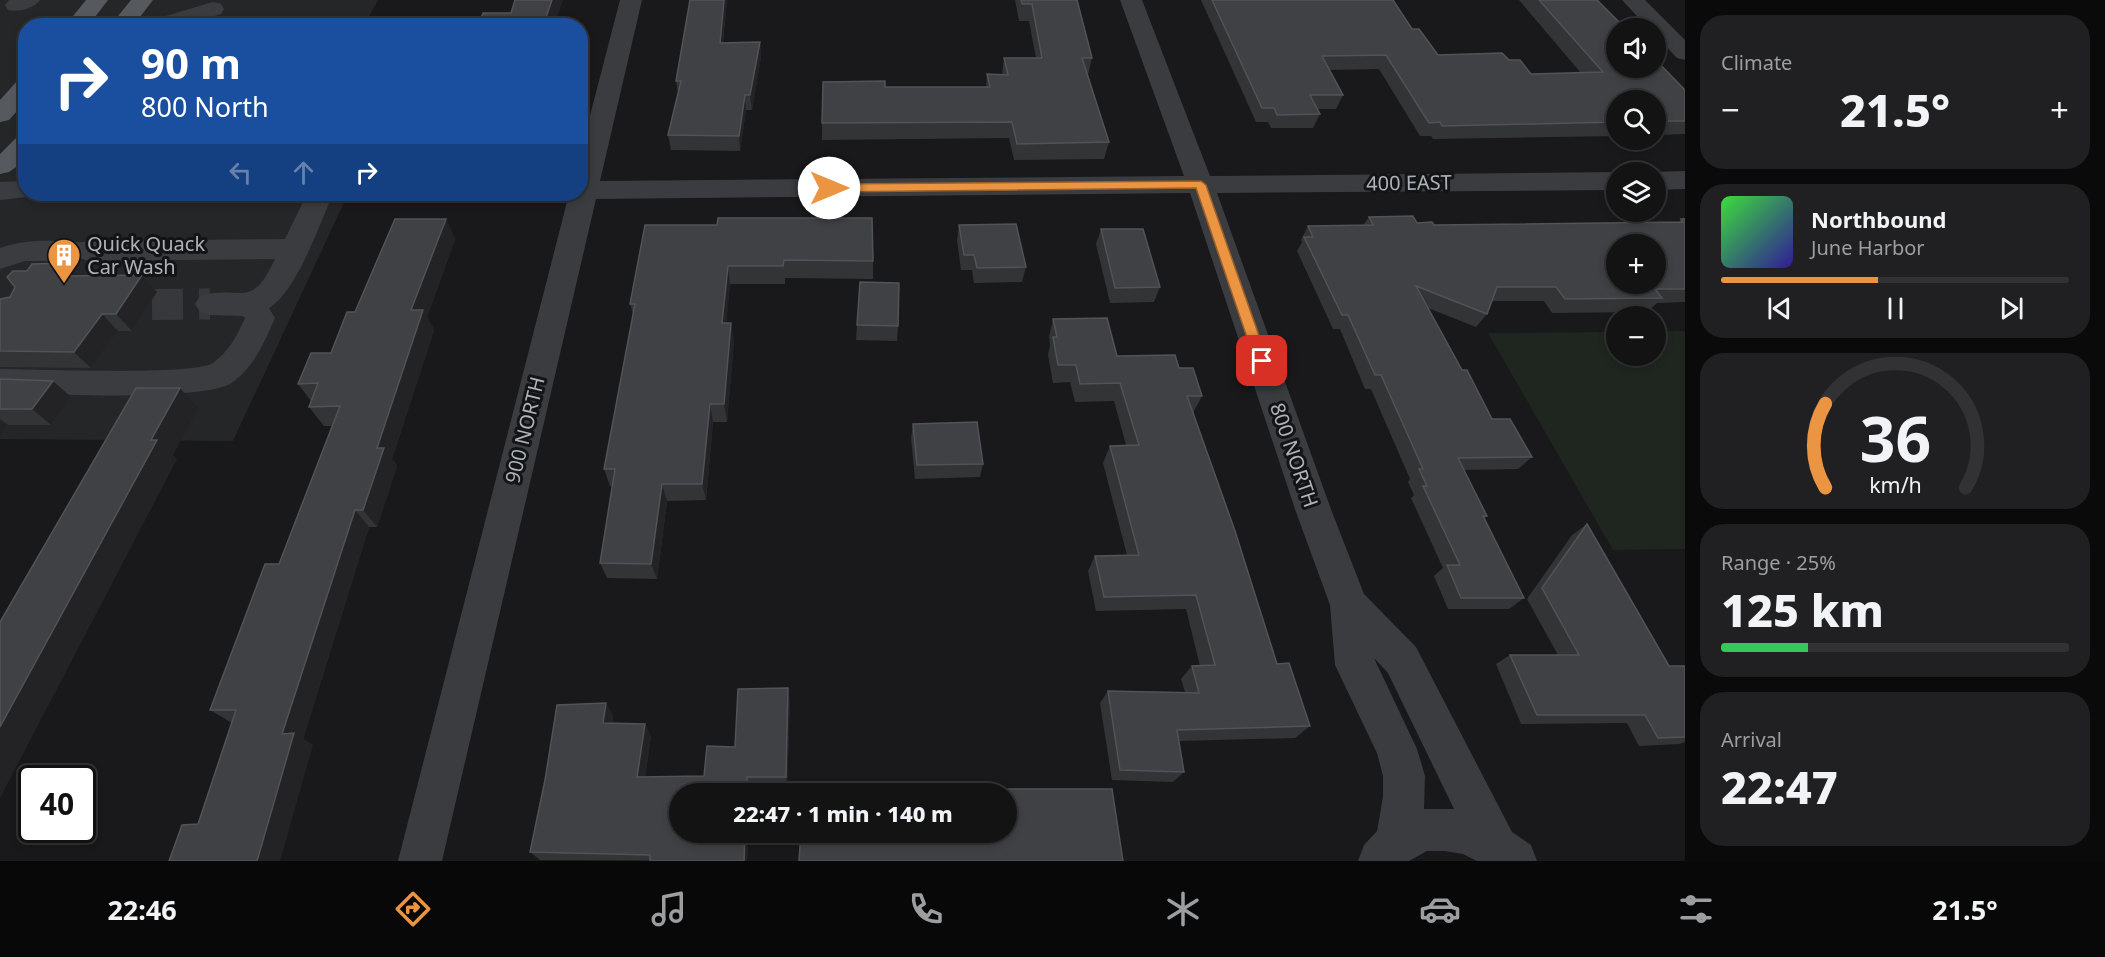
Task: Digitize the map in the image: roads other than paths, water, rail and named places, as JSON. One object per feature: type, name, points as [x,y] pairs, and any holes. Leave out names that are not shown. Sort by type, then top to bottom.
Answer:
[{"type":"main road","points":[[82,18],[97,0]]},
{"type":"main road","points":[[128,18],[142,0]]},
{"type":"main road","points":[[0,115],[18,94]]},
{"type":"main road","points":[[0,166],[18,153]]},
{"type":"street","name":"900 NORTH","points":[[588,167],[631,0]]},
{"type":"street","name":"800 NORTH","points":[[1131,0],[1201,185],[1314,512],[1350,605],[1355,665],[1384,722],[1404,776],[1404,797],[1384,855]]},
{"type":"street","points":[[1633,0],[1685,53]]},
{"type":"street","points":[[189,18],[213,9]]},
{"type":"street","points":[[1666,181],[1685,180]]},
{"type":"street","name":"400 EAST","points":[[588,190],[1606,181]]},
{"type":"street","points":[[0,191],[18,190]]},
{"type":"street","points":[[210,304],[252,305],[270,294],[295,249],[317,201]]},
{"type":"street","name":"900 NORTH","points":[[420,861],[579,201]]},
{"type":"street","points":[[0,259],[6,255],[30,251],[295,249]]},
{"type":"street","points":[[0,381],[177,382],[220,375],[245,351],[260,318],[252,305]]},
{"type":"street","name":"800 NORTH","points":[[1350,605],[1402,660],[1505,854]]},
{"type":"street","points":[[1384,855],[1417,830],[1442,828],[1468,834],[1505,854]]},
{"type":"tunnel","points":[[105,305],[210,304]]},
{"type":"place","name":"Quick Quack Car Wash","points":[[64,284]]}]
